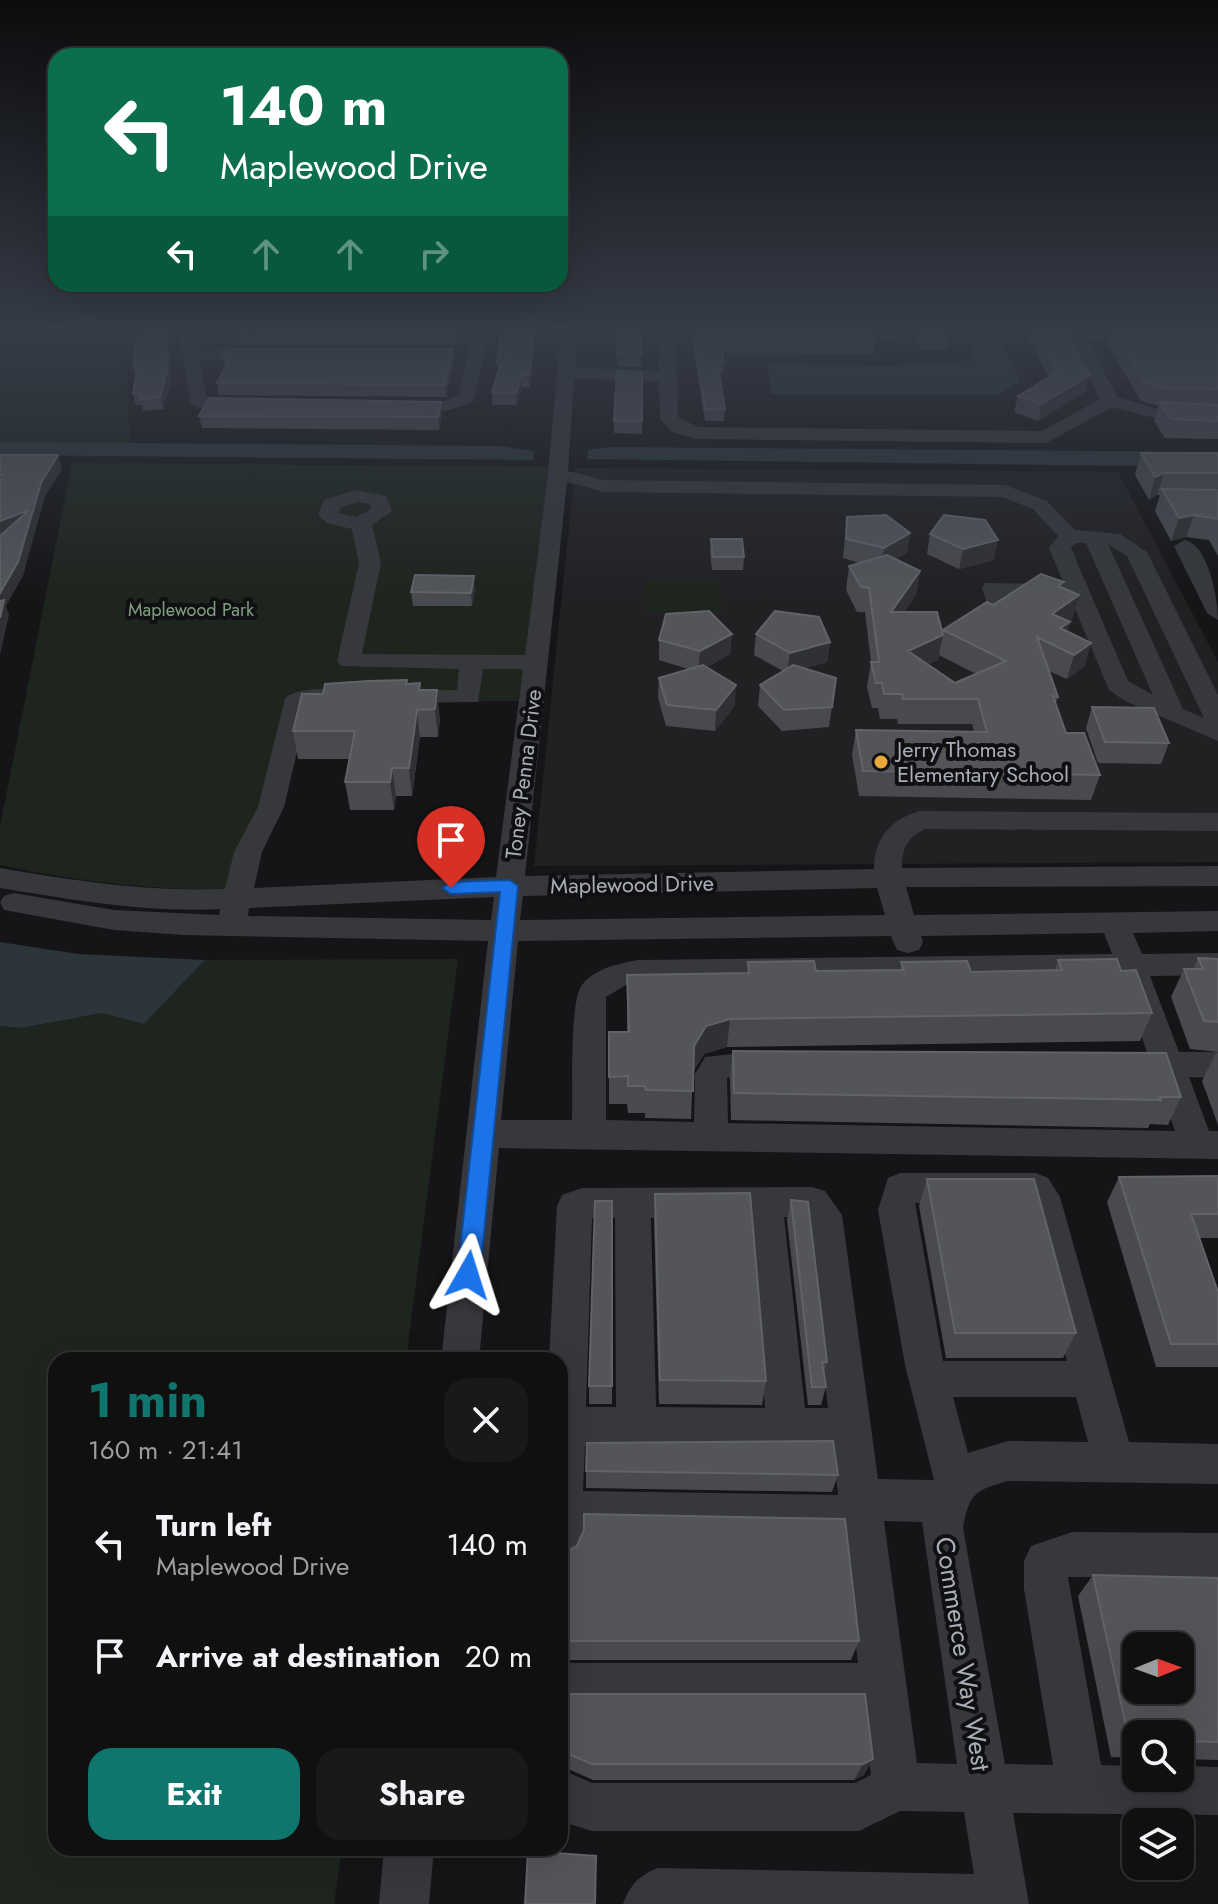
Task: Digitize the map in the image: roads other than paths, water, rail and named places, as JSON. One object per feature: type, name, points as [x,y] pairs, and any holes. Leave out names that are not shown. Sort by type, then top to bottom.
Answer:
[{"type":"street","name":"Toney Penna Drive","points":[[461,1352],[504,931],[562,420]]},
{"type":"street","points":[[670,420],[679,428],[697,433],[1046,437],[1076,420]]},
{"type":"street","points":[[558,474],[604,486]]},
{"type":"street","points":[[554,505],[580,491],[604,486],[1005,491],[1040,505],[1069,536],[1093,535],[1123,542],[1136,552],[1218,720]]},
{"type":"street","points":[[361,522],[370,563],[349,661],[536,662]]},
{"type":"street","points":[[1093,535],[1173,713]]},
{"type":"street","points":[[1069,536],[1060,548],[1118,685],[1218,733]]},
{"type":"street","points":[[1185,546],[1218,613]]},
{"type":"street","points":[[996,601],[993,588],[1077,589]]},
{"type":"street","points":[[234,912],[248,852],[271,807],[297,699],[469,697],[472,662]]},
{"type":"street","points":[[914,967],[888,878],[889,844],[898,831],[920,820],[1218,822]]},
{"type":"street","name":"Maplewood Drive","points":[[0,900],[114,920],[510,886],[888,878],[1218,876]]},
{"type":"street","name":"Maplewood Drive","points":[[0,878],[100,895],[179,901],[234,912],[504,931],[1218,921]]},
{"type":"street","points":[[483,1134],[1207,1145],[1167,1064],[1114,922]]},
{"type":"street","points":[[589,1134],[591,995],[600,982],[638,971],[1218,964]]},
{"type":"street","points":[[711,1136],[711,1074],[716,1066],[805,1064]]},
{"type":"street","points":[[1104,1064],[1218,1065]]},
{"type":"street","name":"Commerce Way West","points":[[1004,1902],[942,1528],[950,1490],[896,1210],[900,1188],[1036,1188],[1042,1197],[1091,1379]]},
{"type":"street","points":[[567,1352],[572,1212],[582,1203],[812,1202],[824,1215],[896,1787]]},
{"type":"street","points":[[633,1203],[636,1427]]},
{"type":"street","points":[[765,1203],[787,1428]]},
{"type":"street","points":[[928,1379],[1091,1379],[1114,1463]]},
{"type":"street","points":[[568,1426],[851,1428]]},
{"type":"street","points":[[568,1530],[862,1508],[950,1490],[978,1468],[1008,1461],[1218,1464]]},
{"type":"street","points":[[1081,1790],[1046,1589],[1046,1561],[1072,1554],[1218,1555]]},
{"type":"street","points":[[568,1686],[884,1686]]},
{"type":"street","points":[[568,1799],[592,1807],[859,1807],[896,1787],[1218,1791]]},
{"type":"street","points":[[404,1904],[408,1856]]},
{"type":"street","points":[[648,1904],[658,1893],[882,1902],[1004,1902]]},
{"type":"place","name":"Jerry Thomas Elementary School","points":[[881,762]]},
{"type":"park label","name":"Maplewood Park","points":[[191,610]]}]
